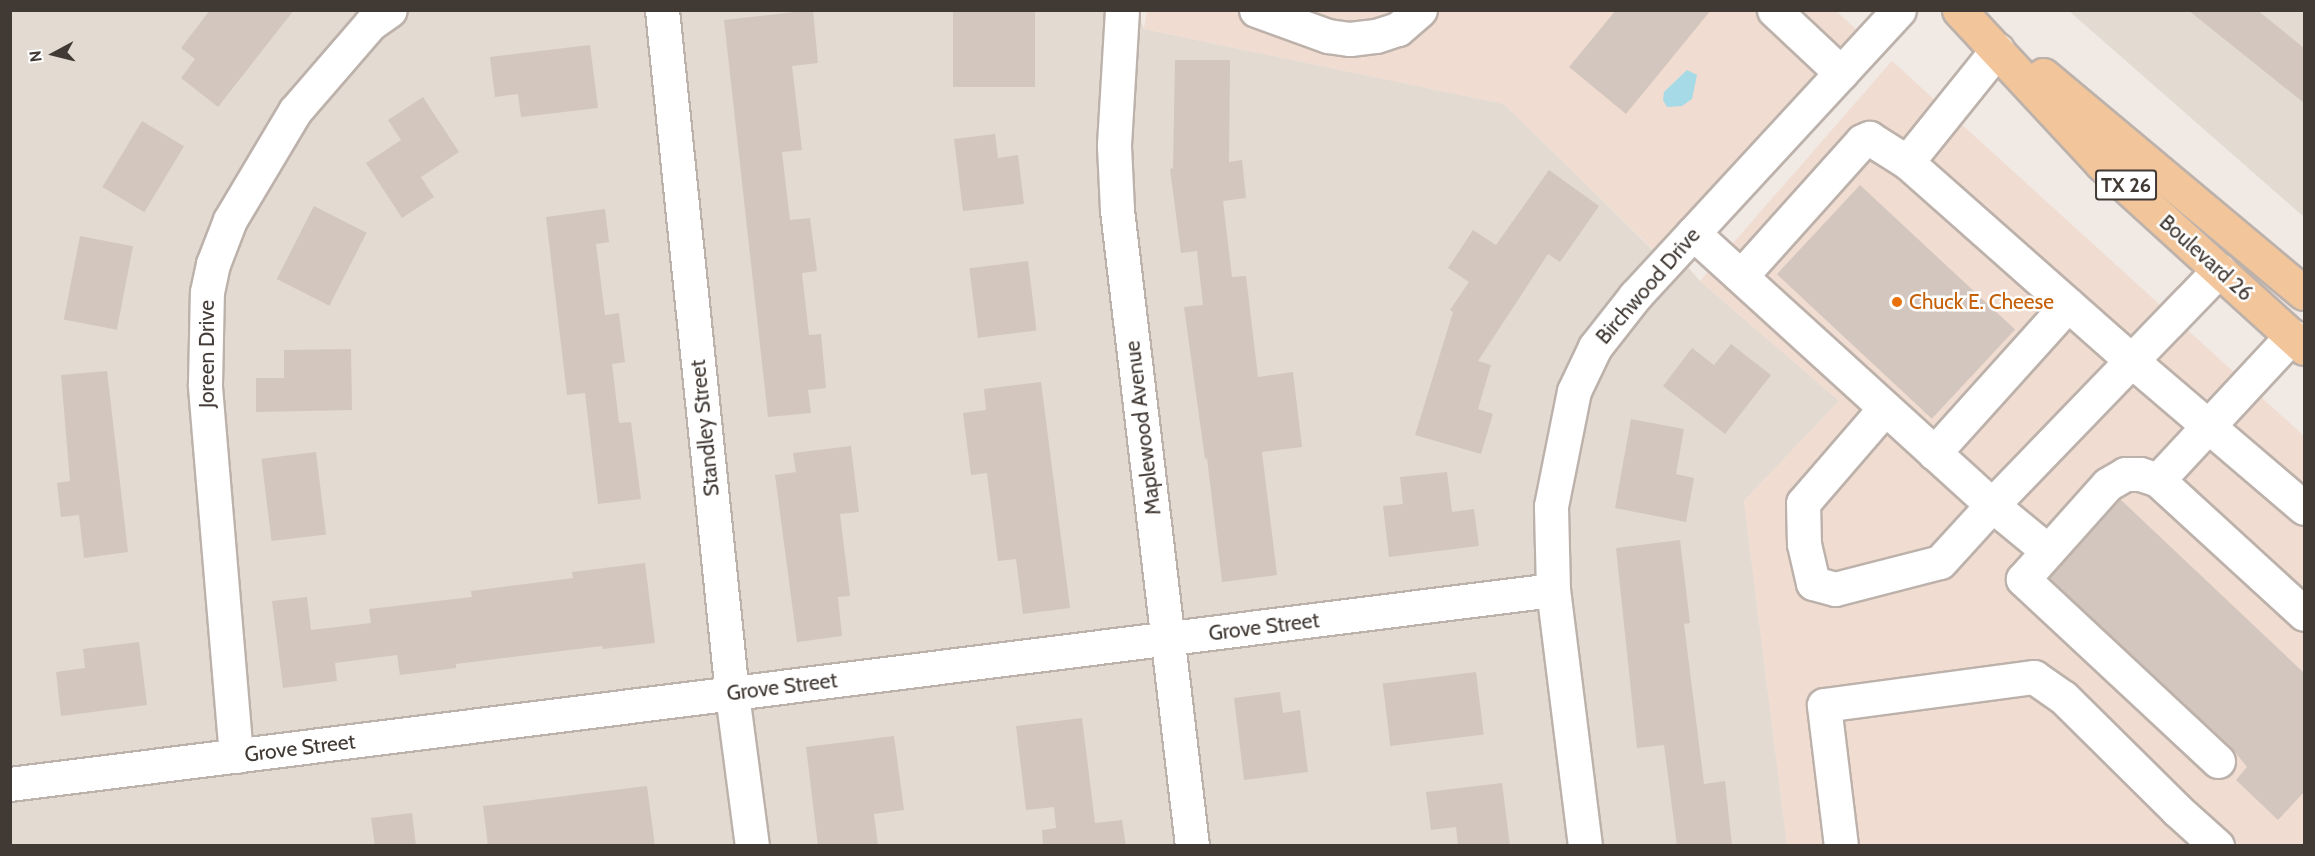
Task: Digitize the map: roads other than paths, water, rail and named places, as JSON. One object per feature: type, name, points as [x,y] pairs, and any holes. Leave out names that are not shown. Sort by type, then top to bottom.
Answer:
[{"type":"main road","name":"Boulevard 26","points":[[1959,10],[2101,163],[2298,342]]},
{"type":"main road","name":"Boulevard 26","points":[[1966,10],[2304,293]]},
{"type":"street","name":"Joreen Drive","points":[[236,756],[205,384],[207,292],[213,264],[230,220],[295,111],[370,24],[390,10]]},
{"type":"street","name":"Standley Street","points":[[662,10],[732,693],[752,846]]},
{"type":"street","name":"Maplewood Avenue","points":[[1122,10],[1114,146],[1116,210],[1192,846]]},
{"type":"street","points":[[1256,10],[1328,36],[1350,39],[1376,36],[1398,29],[1420,10]]},
{"type":"street","points":[[1774,10],[1841,73]]},
{"type":"street","name":"Birchwood Drive","points":[[1585,846],[1553,590],[1551,506],[1574,391],[1595,347],[1635,296],[1899,10]]},
{"type":"street","points":[[1906,162],[1997,50]]},
{"type":"street","points":[[1741,276],[1863,141],[1869,138],[1906,162],[2132,361],[2304,507]]},
{"type":"street","points":[[1694,233],[1934,453],[2048,551]]},
{"type":"street","points":[[1885,408],[1803,503],[1804,544],[1813,583],[1835,589],[1940,562],[2219,270]]},
{"type":"street","points":[[1934,453],[2067,304]]},
{"type":"street","points":[[2158,480],[2298,342]]},
{"type":"street","points":[[2218,761],[2022,579],[2108,484],[2125,474],[2140,474],[2158,480],[2304,614]]},
{"type":"street","name":"Grove Street","points":[[10,784],[1553,590]]},
{"type":"street","points":[[1841,846],[1824,705],[2034,677],[2063,697],[2177,810],[2217,846]]},
{"type":"water","points":[[1687,70],[1697,75],[1692,99],[1682,106],[1667,107],[1663,100],[1664,92]]},
{"type":"place","name":"Chuck E. Cheese","points":[[1897,302]]}]
